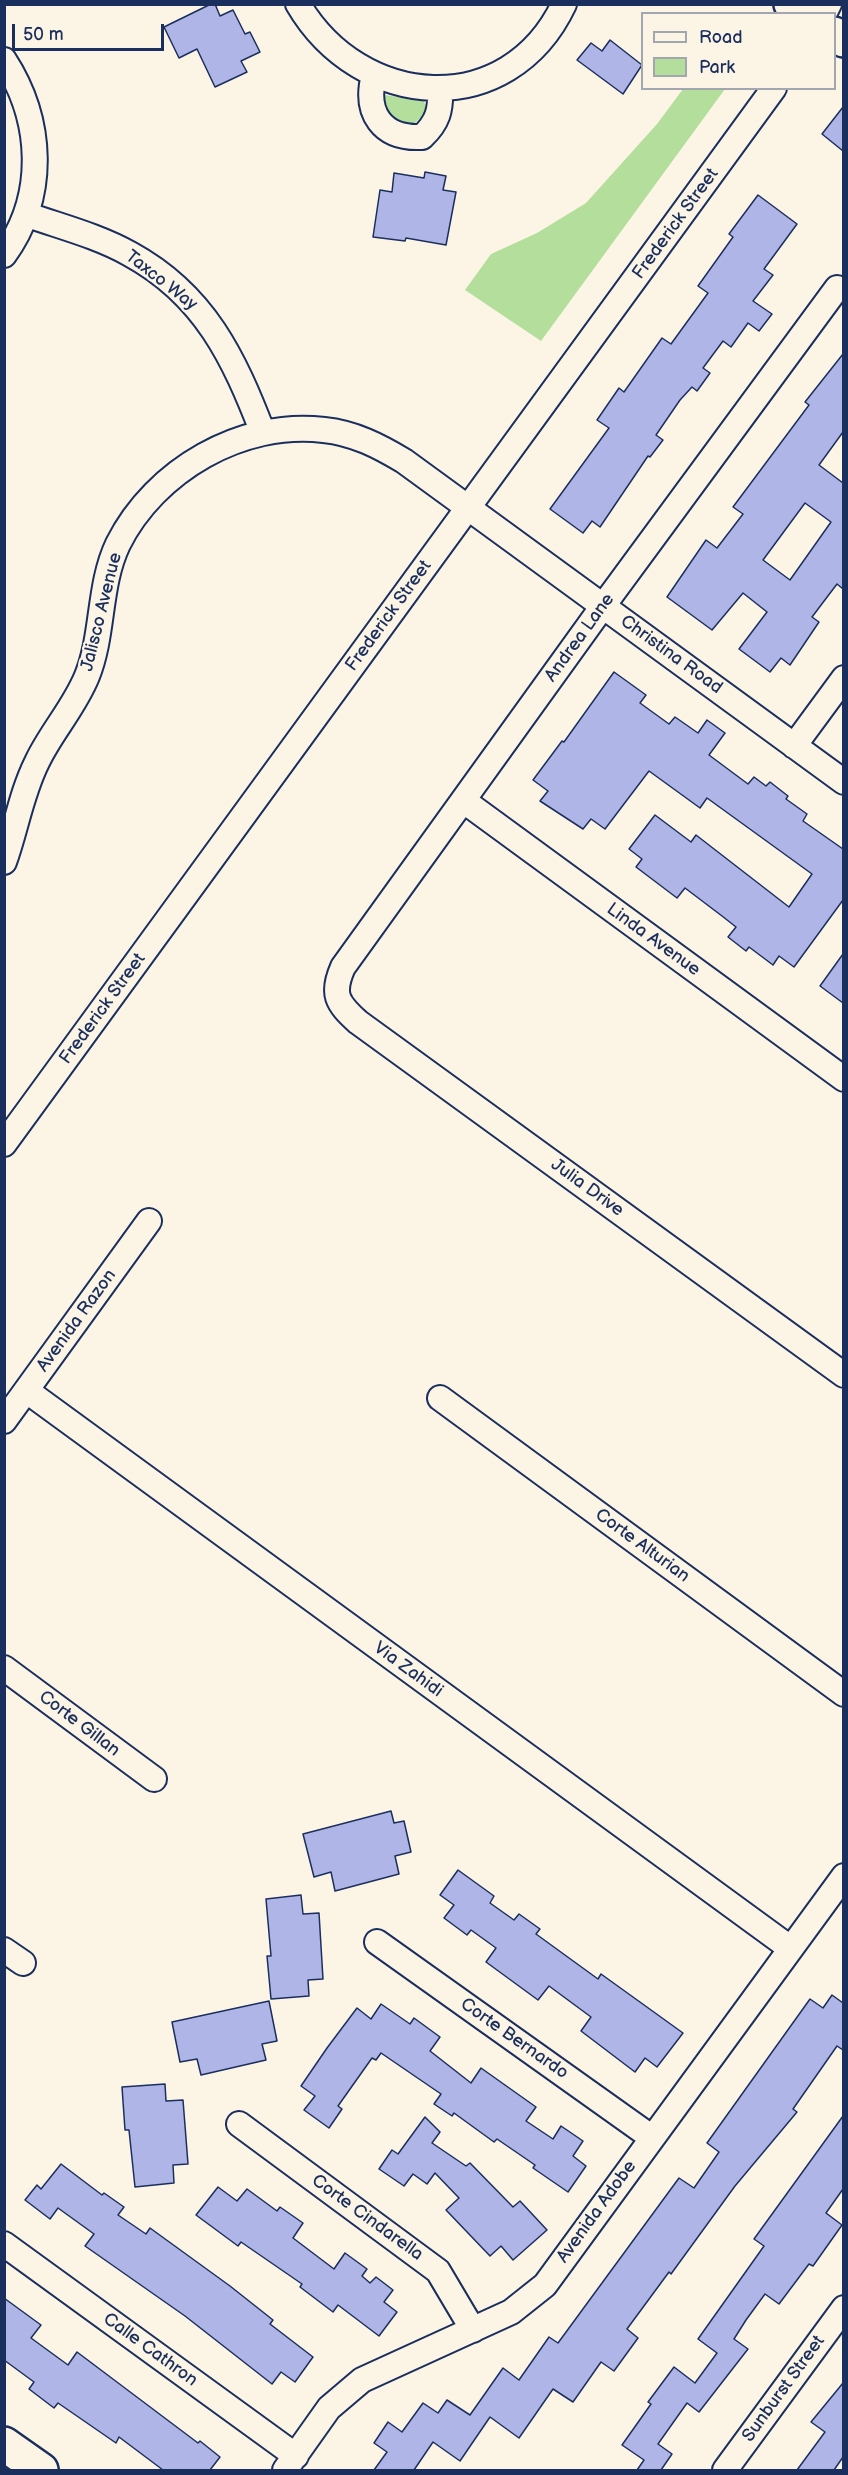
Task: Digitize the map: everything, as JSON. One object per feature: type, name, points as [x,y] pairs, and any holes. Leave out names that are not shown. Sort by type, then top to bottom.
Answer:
[{"type":"street","points":[[298,4],[325,42],[359,69],[393,82],[440,89],[460,87],[504,71],[546,34],[564,4]]},
{"type":"street","points":[[4,60],[26,108],[34,145],[35,177],[28,215],[4,255]]},
{"type":"street","points":[[374,75],[370,91],[375,117],[393,133],[406,138],[422,137],[433,127],[438,116],[440,89]]},
{"type":"street","name":"Frederick Street","points":[[4,1144],[773,90]]},
{"type":"street","name":"Taxco Way","points":[[28,215],[90,235],[132,255],[189,300],[218,333],[247,392],[263,433]]},
{"type":"street","name":"Andrea Lane","points":[[337,995],[338,980],[344,967],[603,606],[837,288]]},
{"type":"street","name":"Jalisco Avenue","points":[[4,862],[27,785],[37,761],[61,726],[87,676],[93,659],[104,589],[119,543],[143,507],[174,474],[218,449],[263,433],[305,428],[326,430],[364,440],[404,461],[469,507]]},
{"type":"street","name":"Christina Road","points":[[469,507],[843,782]]},
{"type":"street","points":[[794,746],[843,678]]},
{"type":"street","name":"Linda Avenue","points":[[464,801],[843,1079]]},
{"type":"street","name":"Julia Drive","points":[[337,995],[344,1009],[358,1022],[843,1375]]},
{"type":"street","name":"Avenida Razon","points":[[4,1421],[148,1221]]},
{"type":"street","name":"Via Zahidi","points":[[27,1391],[790,1948]]},
{"type":"street","name":"Corte Alturian","points":[[440,1398],[843,1694]]},
{"type":"street","name":"Corte Gillan","points":[[4,1668],[154,1779]]},
{"type":"street","name":"Avenida Adobe","points":[[290,2463],[329,2408],[362,2380],[511,2312],[545,2285],[843,1876]]},
{"type":"street","name":"Corte Bernardo","points":[[377,1942],[651,2137]]},
{"type":"street","name":"Corte Cindarella","points":[[239,2124],[438,2271],[473,2330]]},
{"type":"street","name":"Calle Cathron","points":[[4,2244],[290,2463]]},
{"type":"street","name":"Sunburst Street","points":[[724,2470],[843,2308]]},
{"type":"street","points":[[4,2444],[41,2470]]},
{"type":"green space","points":[[682,90],[724,90],[541,341],[465,290],[491,254],[537,233],[586,203],[657,124]]},
{"type":"green space","points":[[385,95],[424,101],[426,109],[422,117],[413,124],[392,120],[382,102]]},
{"type":"building","points":[[215,4],[220,16],[233,10],[245,34],[250,32],[260,52],[241,61],[247,72],[215,87],[197,49],[179,58],[164,27]]},
{"type":"building","points":[[610,40],[641,64],[623,94],[577,60],[591,43],[602,51]]},
{"type":"building","points":[[843,107],[843,151],[822,134]]},
{"type":"building","points":[[425,172],[446,176],[443,190],[456,192],[446,245],[406,238],[405,241],[373,237],[380,190],[392,192],[394,173],[424,178]]},
{"type":"building","points":[[758,195],[797,224],[764,269],[773,275],[753,301],[772,314],[759,331],[748,323],[731,347],[723,341],[703,368],[710,373],[697,391],[692,387],[680,400],[656,435],[663,440],[650,457],[648,456],[600,527],[592,521],[583,533],[550,509],[609,428],[597,420],[619,388],[624,392],[662,338],[671,344],[708,293],[698,286],[733,237],[729,234]]},
{"type":"building","points":[[843,354],[843,432],[819,465],[843,483],[843,589],[837,584],[812,617],[819,622],[790,665],[781,658],[770,672],[739,649],[767,612],[743,593],[712,630],[667,597],[706,540],[717,548],[743,514],[733,507],[809,405],[805,402]],"holes":[[[805,503],[831,522],[790,580],[763,560]]]},
{"type":"building","points":[[614,672],[646,695],[640,703],[669,724],[675,717],[698,733],[707,720],[725,733],[709,755],[748,784],[754,777],[766,786],[770,782],[788,796],[786,799],[807,814],[803,821],[843,849],[843,900],[794,967],[779,956],[773,965],[749,947],[746,951],[728,937],[736,927],[722,916],[685,888],[677,898],[636,867],[642,859],[629,849],[655,815],[691,842],[696,835],[789,907],[812,874],[707,798],[700,808],[649,771],[605,829],[591,819],[583,829],[540,801],[548,791],[533,780],[562,741],[564,742]]},
{"type":"building","points":[[843,954],[843,1003],[820,986]]},
{"type":"building","points":[[391,1811],[394,1823],[404,1821],[411,1852],[395,1856],[399,1874],[335,1891],[331,1872],[314,1877],[303,1834]]},
{"type":"building","points":[[458,1870],[494,1896],[490,1903],[514,1920],[519,1914],[540,1929],[536,1934],[598,1979],[601,1974],[683,2033],[657,2067],[645,2058],[635,2072],[581,2031],[591,2017],[549,1986],[538,2000],[486,1962],[496,1948],[471,1930],[467,1935],[444,1918],[454,1905],[440,1895]]},
{"type":"building","points":[[301,1895],[303,1914],[319,1913],[323,1979],[308,1980],[309,1996],[271,1999],[267,1956],[271,1956],[266,1899]]},
{"type":"building","points":[[832,1995],[843,2003],[843,2050],[837,2046],[793,2109],[797,2112],[735,2186],[671,2274],[669,2272],[627,2329],[638,2338],[614,2371],[601,2362],[573,2402],[553,2389],[519,2438],[490,2417],[460,2461],[433,2442],[414,2470],[374,2470],[387,2452],[374,2443],[388,2422],[402,2432],[423,2403],[438,2413],[447,2400],[470,2415],[503,2368],[519,2380],[549,2337],[558,2343],[679,2178],[694,2188],[719,2152],[707,2143],[810,1999],[823,2008]]},
{"type":"building","points":[[269,2001],[277,2041],[262,2044],[266,2060],[201,2075],[197,2059],[180,2062],[172,2022]]},
{"type":"building","points":[[381,2004],[410,2024],[414,2018],[440,2037],[430,2051],[471,2083],[481,2068],[536,2107],[526,2121],[553,2139],[561,2126],[583,2141],[573,2156],[586,2166],[568,2192],[533,2168],[535,2165],[497,2139],[494,2142],[454,2113],[452,2116],[434,2104],[441,2094],[381,2053],[376,2060],[372,2058],[338,2106],[342,2109],[329,2128],[304,2110],[315,2096],[301,2086],[327,2048],[357,2008],[371,2019]]},
{"type":"building","points":[[165,2084],[166,2101],[183,2100],[188,2164],[173,2165],[174,2183],[135,2187],[129,2130],[125,2130],[122,2087]]},
{"type":"building","points":[[843,2116],[843,2189],[826,2213],[842,2225],[813,2266],[809,2264],[779,2304],[765,2294],[734,2339],[748,2349],[699,2412],[687,2403],[658,2444],[672,2454],[661,2470],[637,2470],[644,2460],[622,2445],[651,2404],[648,2402],[674,2367],[695,2383],[717,2353],[698,2339],[764,2246],[754,2239]]},
{"type":"building","points":[[425,2117],[440,2132],[432,2143],[466,2166],[470,2163],[513,2207],[520,2201],[547,2230],[513,2260],[501,2246],[490,2256],[446,2210],[459,2198],[435,2173],[427,2184],[413,2174],[404,2186],[379,2169],[392,2150],[398,2154]]},
{"type":"building","points":[[61,2164],[102,2195],[104,2193],[124,2207],[118,2215],[146,2234],[150,2228],[230,2286],[273,2320],[270,2324],[313,2357],[295,2382],[281,2372],[272,2384],[185,2316],[85,2246],[94,2234],[58,2208],[50,2219],[25,2200],[37,2185],[41,2189]]},
{"type":"building","points":[[218,2187],[237,2201],[247,2189],[277,2211],[280,2207],[303,2223],[293,2238],[334,2269],[345,2253],[367,2269],[362,2276],[370,2283],[376,2277],[393,2290],[384,2302],[397,2312],[379,2336],[338,2305],[333,2312],[300,2287],[302,2284],[241,2242],[238,2246],[196,2215]]},
{"type":"building","points":[[4,2298],[41,2325],[31,2338],[68,2365],[77,2352],[220,2457],[210,2470],[163,2470],[119,2437],[116,2443],[58,2403],[54,2408],[29,2389],[34,2382],[4,2360]]},
{"type":"building","points":[[843,2383],[843,2457],[834,2470],[797,2470],[825,2432],[811,2422]]}]
